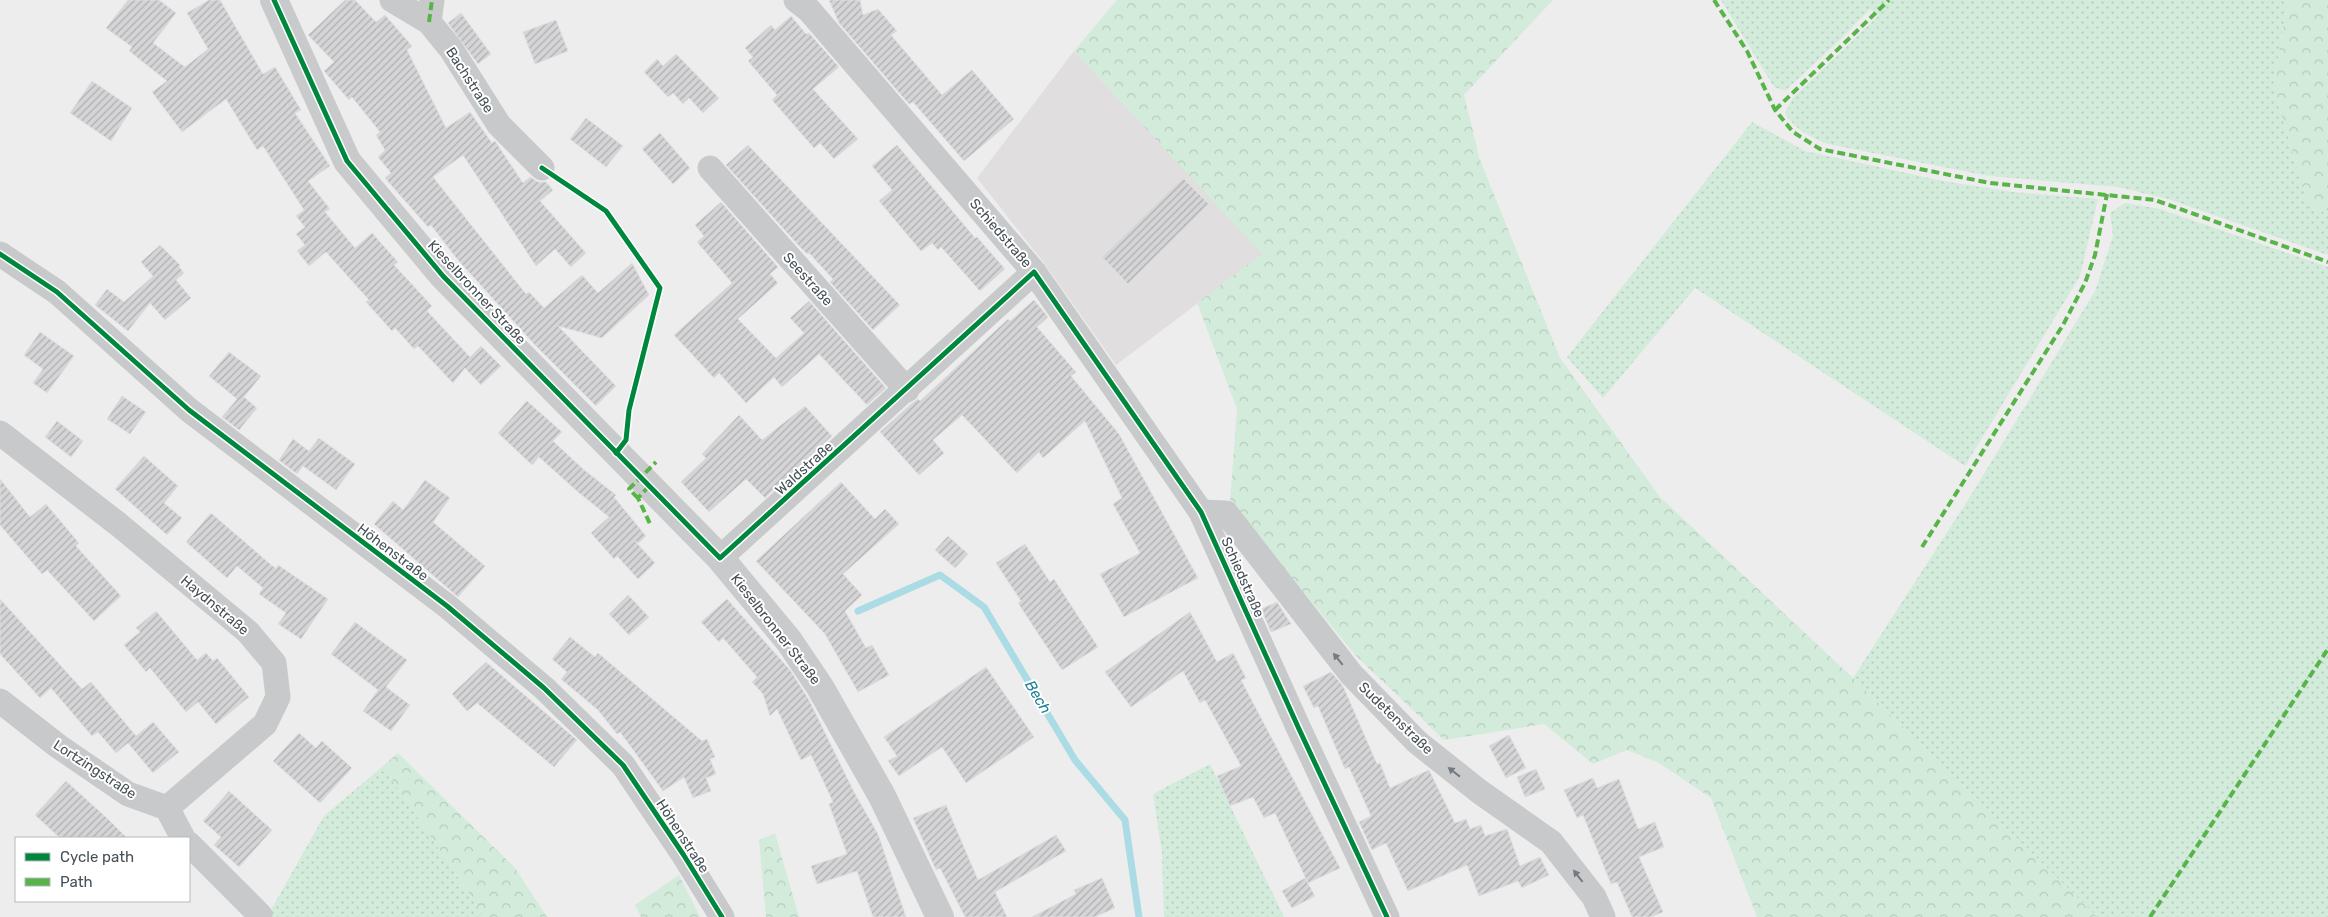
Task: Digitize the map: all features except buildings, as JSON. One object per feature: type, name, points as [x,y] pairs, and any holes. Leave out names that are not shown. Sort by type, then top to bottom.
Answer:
[{"type":"main road","name":"Kieselbronner Straße","points":[[274,0],[347,161],[443,276],[720,558],[788,641],[820,687],[882,796],[940,917]]},
{"type":"street","name":"Bachstraße","points":[[392,0],[430,11],[498,125],[542,168]]},
{"type":"street","name":"Schiedstraße","points":[[796,0],[809,10],[1034,272],[1201,512],[1299,729],[1387,917]]},
{"type":"street","name":"Seestraße","points":[[710,168],[907,390]]},
{"type":"street","name":"Höhenstraße","points":[[0,254],[57,292],[189,410],[448,606],[544,688],[623,765],[683,854],[722,917]]},
{"type":"street","name":"Waldstraße","points":[[720,558],[907,390],[1034,272]]},
{"type":"street","name":"Haydnstraße","points":[[0,433],[118,524],[248,632],[274,663],[278,697],[265,724],[167,808]]},
{"type":"street","name":"Sudetenstraße","points":[[1201,512],[1226,514],[1351,674],[1417,742],[1480,792],[1551,842],[1594,898],[1603,917]]},
{"type":"street","name":"Lortzingstraße","points":[[0,701],[58,746],[128,794],[167,808]]},
{"type":"street","points":[[167,808],[182,837]]},
{"type":"street","points":[[190,845],[260,916]]},
{"type":"shaded area","points":[[1074,51],[1263,254],[1116,365],[1044,263],[977,178]]},
{"type":"green space","points":[[1117,0],[1553,0],[1464,95],[1480,160],[1560,358],[1660,497],[1853,678],[2097,917],[1757,917],[1711,798],[1659,763],[1627,750],[1593,764],[1544,724],[1444,740],[1355,655],[1230,502],[1237,409],[1197,303],[1262,254],[1074,51]]},
{"type":"green space","points":[[1721,0],[2288,0],[2273,87],[2309,207],[2328,213],[2328,255],[2168,199],[2118,187],[1989,176],[1828,144],[1809,136],[1793,124],[1785,113],[1793,98],[1878,16],[1870,9],[1785,91],[1774,87]]},
{"type":"green space","points":[[2288,0],[2328,0],[2328,213],[2309,208],[2273,87]]},
{"type":"green space","points":[[1752,122],[1805,151],[1943,181],[2013,192],[2098,199],[2080,276],[1965,466],[1695,288],[1603,398],[1567,357]]},
{"type":"green space","points":[[2125,203],[2160,209],[2328,267],[2328,917],[2097,917],[1853,678],[1973,492],[2095,291],[2113,236],[2110,213]]},
{"type":"green space","points":[[398,753],[515,868],[547,917],[485,917],[383,766]]},
{"type":"green space","points":[[1210,764],[1284,917],[1164,917],[1162,853],[1153,794]]},
{"type":"green space","points":[[383,766],[485,917],[267,917],[324,816]]},
{"type":"green space","points":[[775,833],[799,917],[766,917],[759,840]]},
{"type":"green space","points":[[679,875],[700,917],[641,917],[635,905]]},
{"type":"waterway","name":"Bech","points":[[858,611],[940,575],[984,607],[1075,760],[1125,820],[1139,917]]},
{"type":"marked path","points":[[429,22],[432,0]]},
{"type":"marked path","points":[[1714,0],[1747,51],[1775,110],[1793,132],[1820,149],[1990,183],[2155,200],[2328,262]]},
{"type":"marked path","points":[[1775,110],[1889,0]]},
{"type":"marked path","points":[[1922,547],[2063,325],[2085,283],[2095,255],[2107,194]]},
{"type":"marked path","points":[[638,498],[629,489],[656,462]]},
{"type":"marked path","points":[[649,486],[638,498],[651,526]]},
{"type":"marked path","points":[[2150,917],[2328,649]]},
{"type":"cycle path","points":[[274,0],[347,161],[443,276],[720,558],[1034,272],[1201,512],[1299,729],[1387,917]]},
{"type":"cycle path","points":[[542,168],[606,211],[660,288],[629,410],[626,440],[616,453]]},
{"type":"cycle path","points":[[0,254],[57,292],[189,410],[447,606],[544,688],[623,765],[683,854],[722,917]]}]
